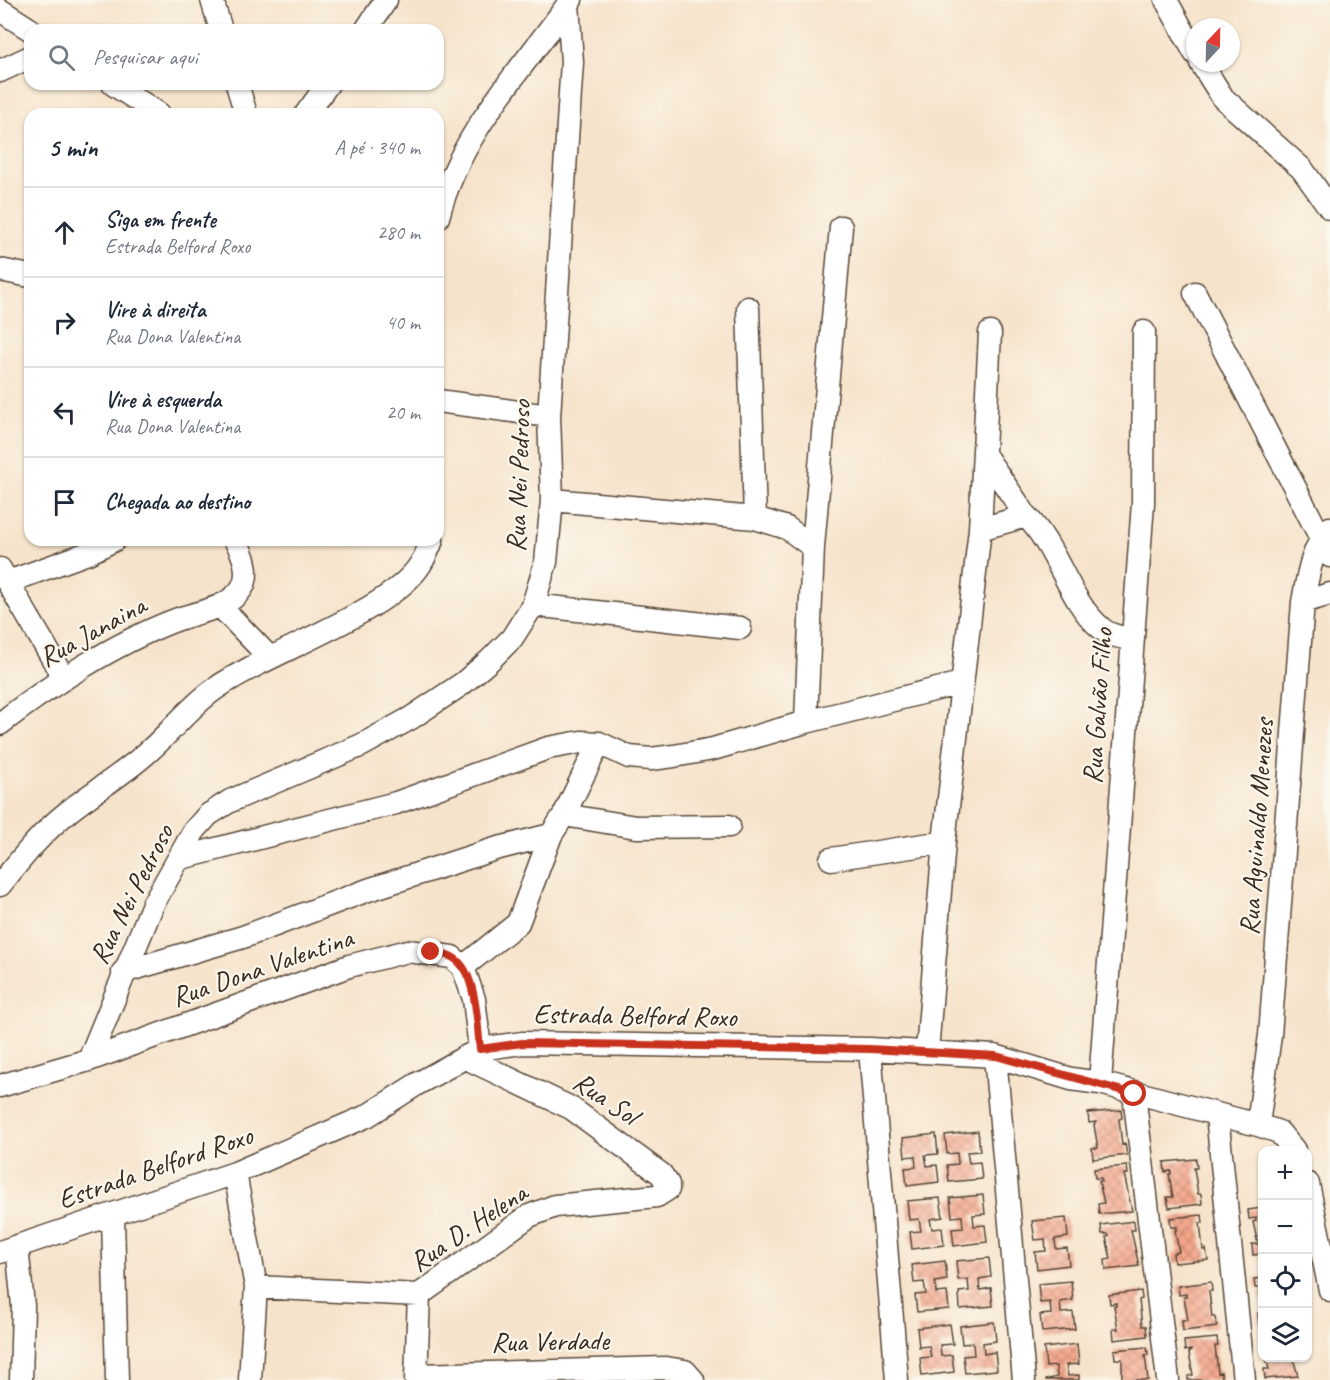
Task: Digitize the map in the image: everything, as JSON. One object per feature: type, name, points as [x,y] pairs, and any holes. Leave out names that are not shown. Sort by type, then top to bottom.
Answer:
[{"type":"street","points":[[370,24],[386,0]]},
{"type":"street","points":[[1166,0],[1186,37]]},
{"type":"street","name":"Rua Nei Pedroso","points":[[444,199],[455,167],[475,129],[569,2]]},
{"type":"street","name":"Rua Nei Pedroso","points":[[89,1060],[123,972],[153,904],[181,858],[194,831],[208,816],[230,801],[362,745],[411,718],[462,684],[512,638],[533,605],[546,562],[552,500],[549,416],[572,62],[569,2]]},
{"type":"street","points":[[0,10],[24,25]]},
{"type":"street","points":[[0,71],[24,60]]},
{"type":"street","points":[[1207,72],[1223,98],[1302,169],[1328,205]]},
{"type":"street","points":[[122,90],[150,108]]},
{"type":"street","points":[[239,90],[244,108]]},
{"type":"street","points":[[310,108],[324,90]]},
{"type":"street","points":[[806,722],[813,548],[842,227]]},
{"type":"street","points":[[0,270],[24,275]]},
{"type":"street","points":[[1195,292],[1327,540]]},
{"type":"street","points":[[748,308],[754,518]]},
{"type":"street","name":"Rua Galvão Filho","points":[[1100,1083],[1131,639],[1143,503],[1144,332]]},
{"type":"street","points":[[927,1053],[944,843],[980,529],[990,333]]},
{"type":"street","points":[[444,402],[549,416]]},
{"type":"street","points":[[984,454],[1026,516],[1048,542],[1085,611],[1101,629],[1114,636],[1131,639]]},
{"type":"street","points":[[552,500],[754,518],[787,528],[813,548]]},
{"type":"street","points":[[980,529],[1026,516]]},
{"type":"street","name":"Rua Aguinaldo Menezes","points":[[1258,1125],[1270,1035],[1303,602],[1311,558],[1327,540]]},
{"type":"street","points":[[64,678],[6,590],[102,546]]},
{"type":"street","name":"Rua Janaina","points":[[0,724],[64,678],[173,621],[220,606],[235,596],[245,582],[245,564],[238,546]]},
{"type":"street","points":[[0,885],[32,846],[67,813],[149,751],[184,713],[215,689],[269,657],[369,607],[396,588],[420,566],[429,546]]},
{"type":"street","points":[[1303,602],[1330,594]]},
{"type":"street","points":[[533,605],[740,628]]},
{"type":"street","points":[[220,606],[269,657]]},
{"type":"street","points":[[181,858],[396,803],[548,748],[581,742],[599,743],[629,757],[651,759],[713,749],[806,722],[961,683]]},
{"type":"street","points":[[472,1053],[474,999],[463,967],[518,922],[550,835],[564,815],[599,743]]},
{"type":"street","points":[[564,815],[636,827],[729,826]]},
{"type":"street","points":[[123,972],[243,937],[368,890],[495,849],[550,835]]},
{"type":"street","points":[[831,859],[944,843]]},
{"type":"street","name":"Rua Dona Valentina","points":[[0,1086],[89,1060],[244,1002],[349,966],[408,951],[452,957],[463,967]]},
{"type":"street","name":"Estrada Belford Roxo","points":[[9,1249],[113,1216],[235,1173],[367,1116],[472,1053],[522,1043],[870,1049],[996,1056],[1071,1079],[1100,1083],[1134,1094],[1258,1125],[1278,1132],[1290,1146]]},
{"type":"street","points":[[870,1049],[897,1380]]},
{"type":"street","name":"Rua Sol","points":[[472,1053],[571,1108],[661,1174],[668,1184],[668,1189]]},
{"type":"street","points":[[996,1056],[1024,1380]]},
{"type":"street","points":[[1134,1094],[1168,1380]]},
{"type":"street","points":[[1217,1115],[1244,1380]]},
{"type":"street","points":[[235,1173],[256,1287],[250,1380]]},
{"type":"street","name":"Rua D. Helena","points":[[416,1377],[419,1295],[529,1216],[555,1206],[657,1196],[668,1189]]},
{"type":"street","points":[[1311,1200],[1330,1290]]},
{"type":"street","points":[[113,1216],[117,1380]]},
{"type":"street","points":[[9,1249],[23,1306],[21,1380]]},
{"type":"street","points":[[256,1287],[419,1295]]},
{"type":"street","name":"Rua Verdade","points":[[416,1377],[666,1368],[689,1376]]},
{"type":"building","points":[[1121,1110],[1122,1118],[1119,1119],[1122,1145],[1125,1144],[1127,1155],[1093,1159],[1092,1148],[1098,1148],[1094,1125],[1096,1122],[1089,1123],[1088,1113]]},
{"type":"building","points":[[978,1131],[980,1151],[967,1152],[969,1163],[980,1162],[982,1179],[949,1182],[947,1165],[958,1164],[957,1153],[947,1154],[945,1135]]},
{"type":"building","points":[[936,1134],[938,1154],[925,1155],[927,1166],[937,1165],[939,1182],[907,1186],[905,1168],[916,1167],[915,1156],[905,1157],[903,1138]]},
{"type":"building","points":[[1196,1159],[1197,1168],[1194,1168],[1202,1204],[1169,1208],[1167,1197],[1173,1197],[1169,1174],[1171,1171],[1165,1172],[1164,1162]]},
{"type":"building","points":[[1127,1166],[1128,1174],[1124,1174],[1132,1211],[1099,1214],[1098,1204],[1104,1203],[1099,1181],[1102,1181],[1101,1178],[1095,1178],[1094,1169]]},
{"type":"building","points":[[983,1195],[985,1214],[973,1215],[974,1226],[985,1225],[987,1242],[954,1246],[952,1229],[963,1228],[962,1216],[952,1217],[950,1198]]},
{"type":"building","points":[[940,1198],[943,1217],[930,1219],[932,1229],[942,1228],[944,1245],[912,1249],[910,1232],[921,1231],[919,1219],[909,1220],[907,1201]]},
{"type":"building","points":[[1258,1209],[1258,1244],[1253,1222],[1256,1218],[1249,1219],[1248,1210]]},
{"type":"building","points":[[1202,1215],[1203,1223],[1200,1223],[1203,1250],[1206,1249],[1208,1260],[1174,1263],[1173,1253],[1179,1252],[1175,1230],[1177,1227],[1171,1227],[1170,1218]]},
{"type":"building","points":[[1066,1218],[1068,1237],[1055,1239],[1056,1249],[1067,1248],[1069,1265],[1037,1269],[1035,1252],[1046,1251],[1045,1239],[1035,1240],[1032,1221]]},
{"type":"building","points":[[1134,1221],[1135,1230],[1131,1230],[1139,1266],[1106,1270],[1105,1260],[1111,1259],[1106,1237],[1109,1236],[1102,1234],[1101,1225]]},
{"type":"building","points":[[1252,1244],[1258,1244],[1258,1254],[1253,1255]]},
{"type":"building","points":[[989,1258],[991,1277],[979,1279],[980,1290],[991,1288],[993,1306],[960,1309],[959,1292],[969,1291],[968,1279],[958,1280],[956,1261]]},
{"type":"building","points":[[945,1261],[947,1280],[935,1282],[936,1293],[947,1292],[949,1309],[917,1312],[915,1295],[926,1294],[924,1282],[914,1283],[912,1265]]},
{"type":"building","points":[[1258,1278],[1258,1288],[1255,1288],[1254,1279]]},
{"type":"building","points":[[1071,1281],[1073,1300],[1060,1302],[1061,1313],[1073,1312],[1075,1329],[1042,1332],[1040,1315],[1051,1314],[1050,1302],[1040,1303],[1038,1284]]},
{"type":"building","points":[[1211,1282],[1212,1291],[1209,1291],[1212,1317],[1215,1317],[1217,1327],[1183,1331],[1182,1320],[1188,1320],[1184,1297],[1186,1294],[1179,1295],[1178,1286]]},
{"type":"building","points":[[1141,1291],[1142,1299],[1139,1300],[1142,1326],[1146,1326],[1147,1336],[1114,1340],[1113,1329],[1118,1329],[1114,1306],[1116,1303],[1110,1304],[1109,1295]]},
{"type":"building","points":[[994,1322],[996,1341],[983,1343],[984,1354],[995,1352],[997,1370],[965,1373],[963,1356],[974,1355],[973,1343],[962,1344],[960,1326]]},
{"type":"building","points":[[950,1324],[953,1344],[940,1345],[941,1356],[952,1355],[954,1372],[922,1376],[920,1358],[931,1357],[929,1346],[919,1347],[917,1328]]},
{"type":"building","points":[[1217,1338],[1218,1346],[1215,1346],[1218,1373],[1221,1372],[1222,1380],[1188,1380],[1188,1376],[1193,1375],[1189,1353],[1191,1350],[1185,1351],[1184,1341]]},
{"type":"building","points":[[1077,1344],[1079,1364],[1066,1365],[1068,1376],[1079,1375],[1079,1380],[1045,1380],[1057,1377],[1056,1366],[1046,1367],[1044,1348]]},
{"type":"building","points":[[1147,1347],[1148,1355],[1145,1355],[1148,1380],[1122,1380],[1122,1359],[1115,1359],[1114,1350]]},
{"type":"building","points":[[1267,1362],[1294,1362],[1298,1376],[1265,1379],[1264,1369],[1269,1369]]},
{"type":"route","points":[[431,952],[452,957],[463,967],[470,981],[474,999],[480,1049],[522,1043],[870,1049],[962,1056],[996,1056],[1071,1079],[1100,1083],[1134,1094]]}]
